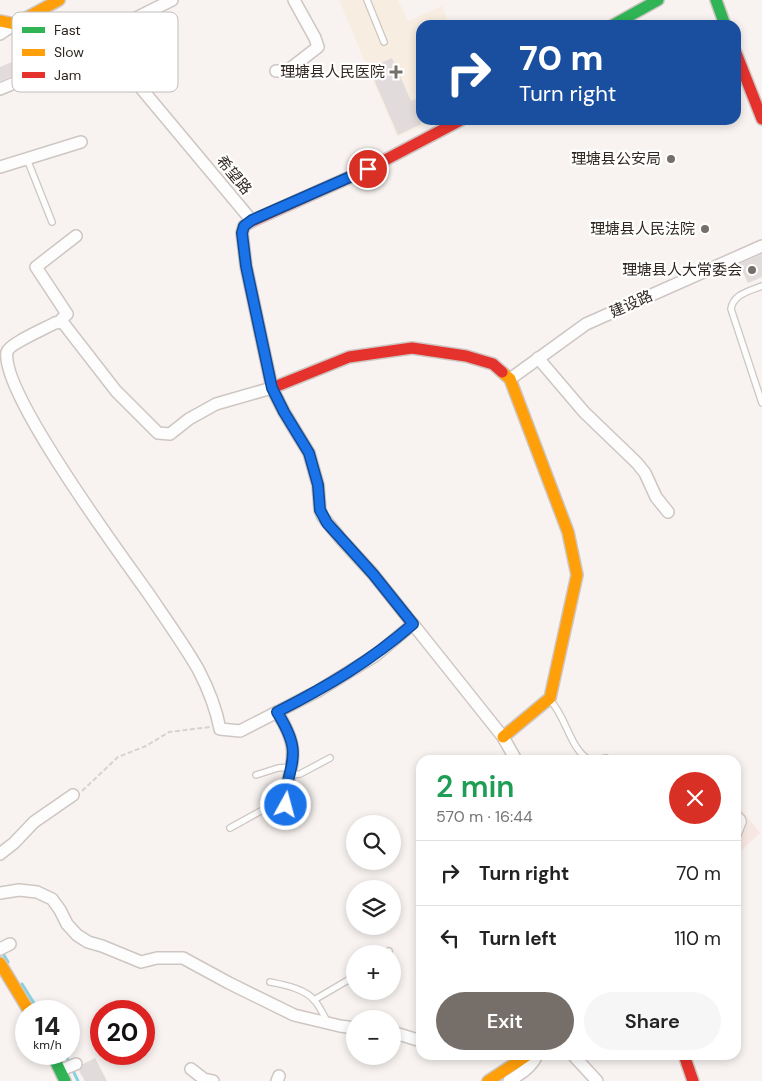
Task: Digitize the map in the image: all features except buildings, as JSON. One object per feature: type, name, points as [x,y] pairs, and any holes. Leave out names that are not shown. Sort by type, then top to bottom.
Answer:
[{"type":"street","points":[[37,12],[59,0]]},
{"type":"street","points":[[148,12],[172,0]]},
{"type":"street","points":[[276,71],[287,71],[318,46],[294,0]]},
{"type":"street","points":[[622,20],[658,0]]},
{"type":"street","points":[[716,0],[723,20]]},
{"type":"street","points":[[0,34],[12,26]]},
{"type":"street","points":[[741,66],[762,119]]},
{"type":"street","points":[[0,89],[12,84]]},
{"type":"street","name":"希望路","points":[[144,92],[252,220]]},
{"type":"street","points":[[452,125],[368,169],[252,220],[244,226],[242,233],[246,266],[272,388],[309,453],[318,485],[320,510],[323,517],[373,574],[413,624],[503,737],[513,755]]},
{"type":"street","points":[[0,167],[81,142]]},
{"type":"street","points":[[61,322],[62,318],[67,314],[36,266],[76,236]]},
{"type":"street","name":"建设路","points":[[510,379],[586,324],[762,246]]},
{"type":"street","points":[[413,624],[376,655],[356,668],[277,712],[240,731],[220,729],[213,702],[197,669],[148,593],[64,477],[34,430],[10,382],[6,363],[9,348],[55,323],[61,322],[67,326],[116,391],[153,430],[158,433],[170,434],[188,419],[216,404],[272,388],[349,357],[412,348],[466,356],[493,364],[510,379],[568,532],[577,575],[549,699],[503,737]]},
{"type":"street","points":[[538,358],[584,412],[637,463],[645,473],[656,497],[668,512]]},
{"type":"street","points":[[277,712],[293,744],[294,758],[285,800]]},
{"type":"street","points":[[0,854],[14,843],[34,822],[73,795]]},
{"type":"street","points":[[0,892],[19,890],[37,892],[52,899],[67,924],[77,935],[88,942],[141,962],[157,958],[183,958],[276,1007],[307,1019],[346,1027]]},
{"type":"street","points":[[0,963],[22,1000]]},
{"type":"street","points":[[401,1035],[416,1039]]},
{"type":"street","points":[[488,1081],[520,1060]]},
{"type":"street","points":[[508,1081],[527,1069],[535,1060]]},
{"type":"street","points":[[578,1060],[597,1081]]},
{"type":"street","points":[[686,1060],[693,1081]]},
{"type":"street","points":[[191,1069],[204,1079],[210,1081]]},
{"type":"lane","points":[[366,0],[384,42]]},
{"type":"lane","points":[[28,159],[52,222]]},
{"type":"lane","points":[[762,286],[738,296],[734,299],[731,309],[762,402]]},
{"type":"lane","points":[[549,699],[565,722],[577,749],[584,755]]},
{"type":"lane","points":[[256,776],[278,768],[300,774],[330,758]]},
{"type":"lane","points":[[230,828],[277,802],[285,800]]},
{"type":"lane","points":[[741,817],[744,822],[741,829]]},
{"type":"lane","points":[[314,1000],[346,981]]},
{"type":"lane","points":[[270,982],[297,990],[314,1000],[328,1023]]},
{"type":"path","points":[[73,795],[88,787],[118,757],[146,746],[169,732],[213,726],[220,729]]},
{"type":"shaded area","name":"理塘县人民医院","points":[[339,0],[398,0],[408,21],[442,6],[448,20],[416,20],[416,125],[425,125],[397,137]]},
{"type":"shaded area","points":[[741,809],[760,833],[741,850]]},
{"type":"waterway","points":[[1,950],[8,962]]},
{"type":"waterway","points":[[22,984],[32,1000]]},
{"type":"waterway","points":[[70,1065],[78,1081]]},
{"type":"traffic: fast","points":[[622,20],[658,0]]},
{"type":"traffic: fast","points":[[716,0],[723,20]]},
{"type":"traffic: fast","points":[[57,1065],[65,1081]]},
{"type":"traffic: slow","points":[[37,12],[59,0]]},
{"type":"traffic: slow","points":[[0,21],[12,23]]},
{"type":"traffic: slow","points":[[502,372],[510,379],[568,532],[577,575],[550,698],[503,737]]},
{"type":"traffic: slow","points":[[0,963],[22,1000]]},
{"type":"traffic: slow","points":[[488,1081],[520,1060]]},
{"type":"traffic: jam","points":[[741,66],[762,119]]},
{"type":"traffic: jam","points":[[252,221],[368,169],[452,125]]},
{"type":"traffic: jam","points":[[272,388],[349,357],[412,348],[466,356],[493,364],[502,372]]},
{"type":"traffic: jam","points":[[686,1060],[693,1081]]},
{"type":"place","name":"理塘县人民医院","points":[[396,72]]},
{"type":"place","name":"理塘县公安局","points":[[671,159]]},
{"type":"place","name":"理塘县人民法院","points":[[705,229]]},
{"type":"place","name":"理塘县人大常委会","points":[[752,270]]},
{"type":"route","points":[[286,805],[284,799],[294,751],[290,735],[277,712],[327,686],[356,668],[376,655],[413,624],[373,574],[323,517],[320,510],[318,485],[309,453],[272,388],[246,266],[242,233],[244,226],[252,220],[368,169]]}]
